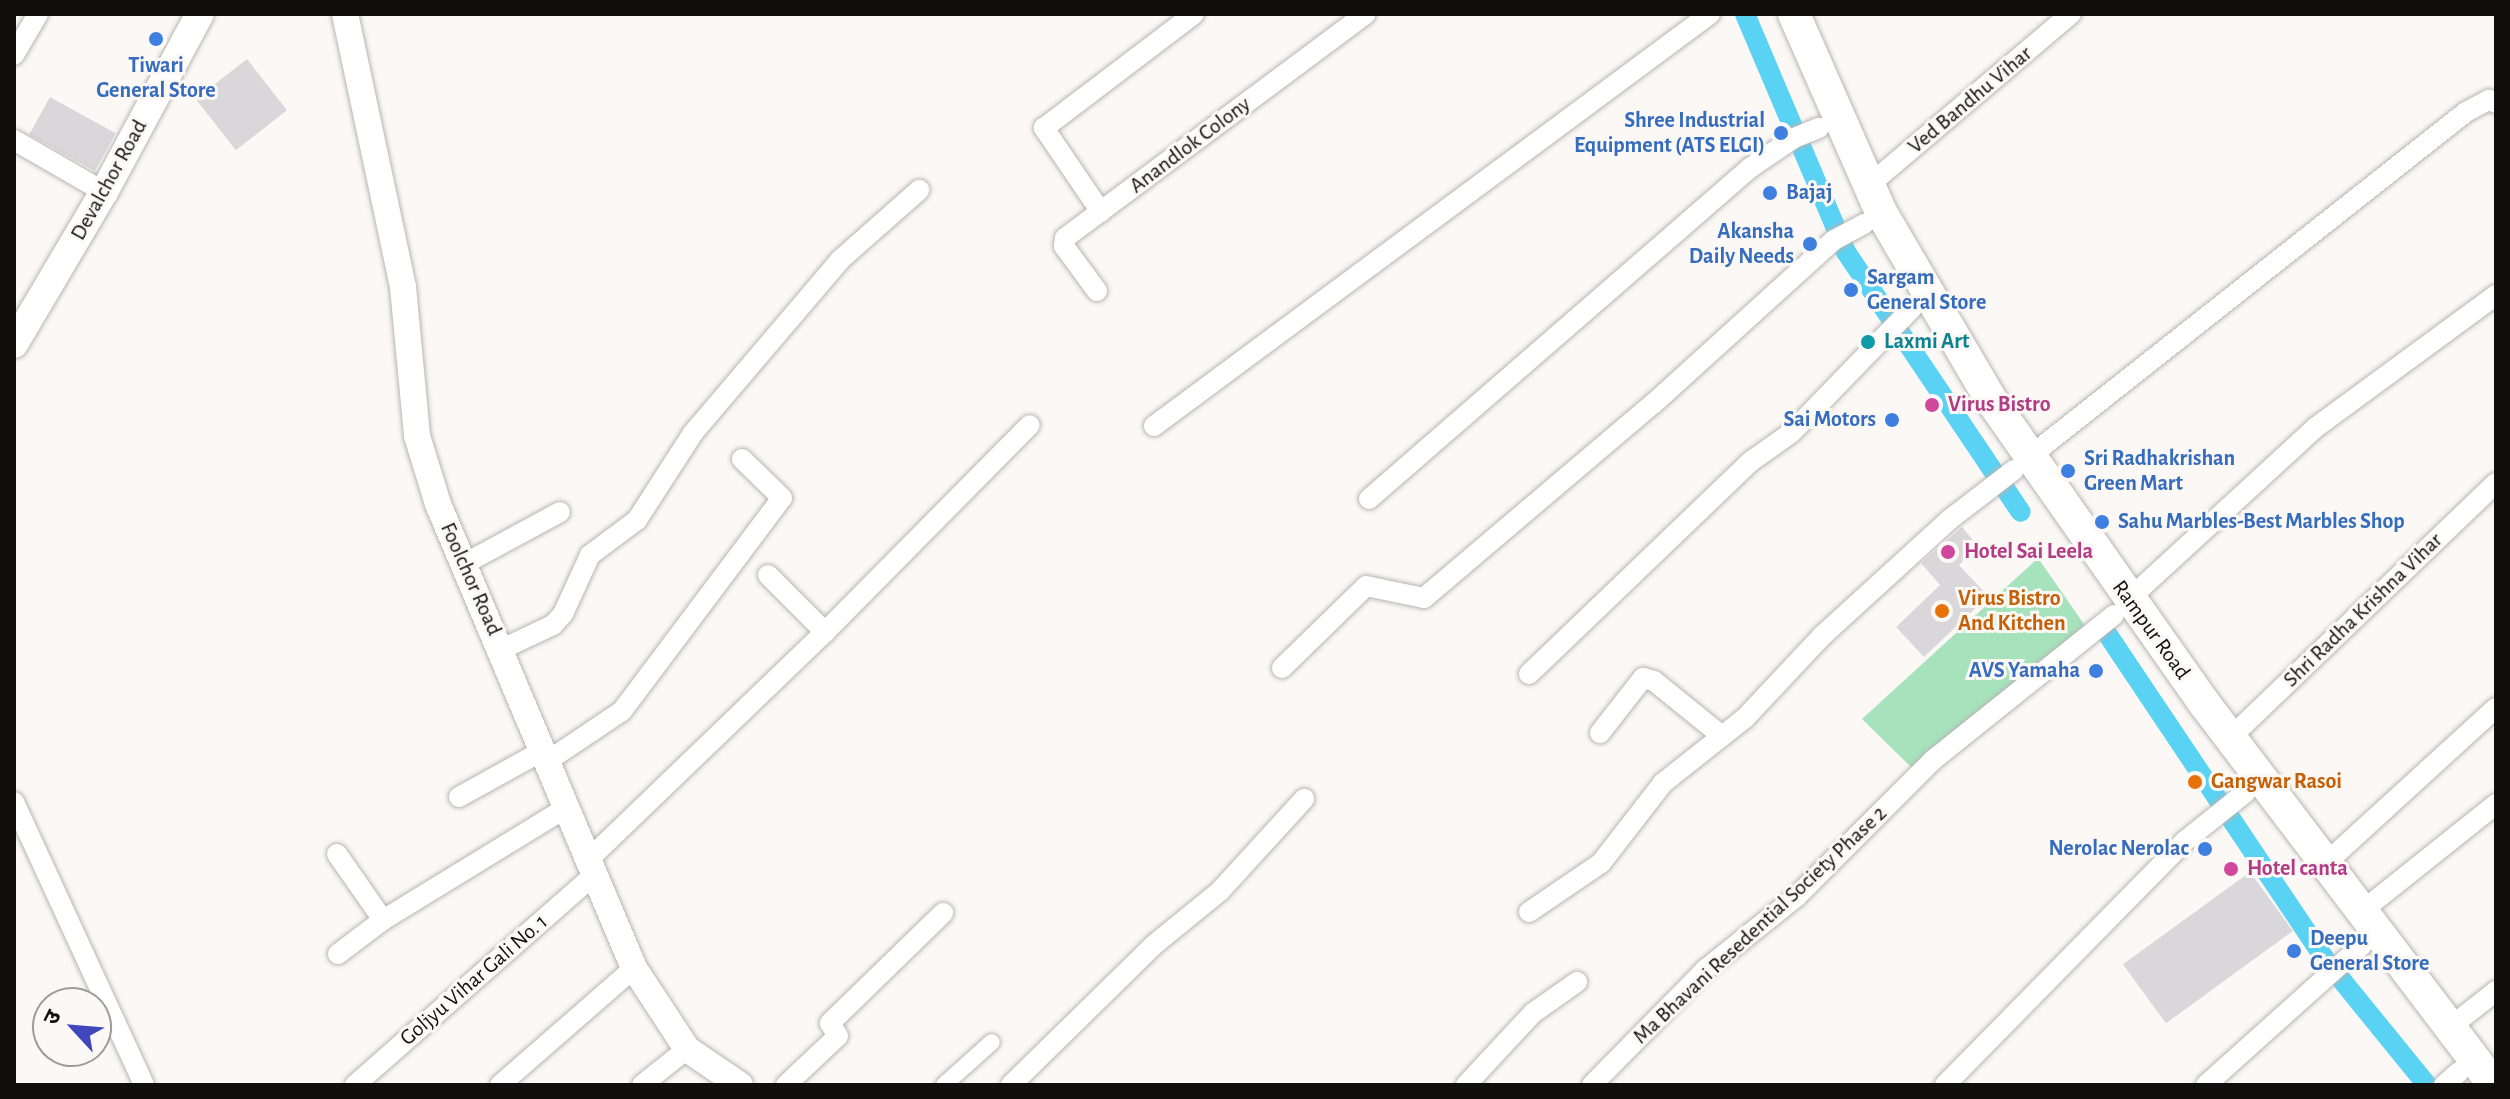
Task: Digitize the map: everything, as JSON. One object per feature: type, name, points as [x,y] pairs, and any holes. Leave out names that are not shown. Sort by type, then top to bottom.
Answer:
[{"type":"main road","name":"Devalchor Road","points":[[15,341],[104,192],[200,14]]},
{"type":"main road","points":[[1773,14],[1806,134],[1848,232],[1901,319],[2010,472]]},
{"type":"main road","name":"Rampur Road","points":[[1794,14],[1868,186],[1928,299],[2010,472],[2231,737],[2494,1085]]},
{"type":"main road","points":[[2121,607],[2231,803],[2343,961],[2457,1081]]},
{"type":"street","points":[[14,55],[38,14]]},
{"type":"street","name":"Foolchor Road","points":[[345,14],[403,287],[417,436],[464,564],[502,649],[589,869],[634,968],[687,1049],[740,1085]]},
{"type":"street","points":[[1101,212],[1044,128],[1194,14]]},
{"type":"street","name":"Anandlok Colony","points":[[1097,291],[1062,242],[1366,14]]},
{"type":"street","points":[[1154,426],[1710,14]]},
{"type":"street","name":"Ved Bandhu Vihar","points":[[1868,186],[2071,14]]},
{"type":"street","points":[[1529,912],[1601,863],[1663,783],[1722,736],[1822,636],[2010,472],[2466,112],[2489,100],[2496,103]]},
{"type":"street","points":[[1369,499],[1750,168],[1806,134]]},
{"type":"street","points":[[14,140],[104,192]]},
{"type":"street","points":[[502,649],[553,625],[563,614],[590,555],[637,520],[693,433],[840,260],[919,190]]},
{"type":"street","points":[[1282,668],[1366,586],[1426,596],[1653,404],[1848,232]]},
{"type":"street","name":"Ma Bhavani Resedential Society Phase 2","points":[[1592,1085],[1706,969],[1796,897],[1933,760],[2121,607],[2315,428],[2496,295]]},
{"type":"street","points":[[1529,674],[1750,462],[1791,433],[1901,319]]},
{"type":"street","name":"Goljyu Vihar Gali No. 1","points":[[355,1085],[589,869],[1030,425]]},
{"type":"street","points":[[459,797],[544,756],[622,711],[782,498],[742,459]]},
{"type":"street","name":"Shri Radha Krishna Vihar","points":[[2231,737],[2496,483]]},
{"type":"street","points":[[464,564],[560,512]]},
{"type":"street","points":[[768,575],[825,632]]},
{"type":"street","points":[[1600,733],[1643,678],[1654,681],[1722,736]]},
{"type":"street","points":[[2326,863],[2496,708]]},
{"type":"street","points":[[1011,1085],[1155,944],[1220,891],[1304,799]]},
{"type":"street","points":[[14,802],[144,1085]]},
{"type":"street","points":[[1945,1085],[2080,943],[2231,803]]},
{"type":"street","points":[[2362,911],[2496,804]]},
{"type":"street","points":[[338,954],[383,920],[564,809]]},
{"type":"street","points":[[337,854],[383,920]]},
{"type":"street","points":[[786,1085],[838,1036],[830,1023],[943,913]]},
{"type":"street","points":[[2206,1085],[2343,961]]},
{"type":"street","points":[[500,1085],[634,968]]},
{"type":"street","points":[[1466,1085],[1533,1013],[1577,982]]},
{"type":"street","points":[[2449,1028],[2496,991]]},
{"type":"street","points":[[944,1085],[992,1042]]},
{"type":"street","points":[[642,1085],[687,1049]]},
{"type":"green space","points":[[2038,558],[2086,627],[1912,768],[1862,719]]},
{"type":"building","points":[[247,59],[287,110],[236,150],[196,99]]},
{"type":"building","points":[[50,97],[116,133],[95,171],[29,135]]},
{"type":"building","name":"Virus Bistro And Kitchen","points":[[1962,527],[1979,547],[1959,565],[1988,596],[1924,657],[1896,627],[1940,585],[1921,563]]},
{"type":"building","points":[[2250,872],[2293,931],[2166,1023],[2123,964]]},
{"type":"waterway","points":[[1745,14],[1846,252],[2021,512]]},
{"type":"waterway","points":[[2108,635],[2327,962],[2427,1085]]},
{"type":"place","name":"Tiwari General Store","points":[[156,39]]},
{"type":"place","name":"Shree Industrial Equipment (ATS ELGI)","points":[[1781,133]]},
{"type":"place","name":"Bajaj","points":[[1770,193]]},
{"type":"place","name":"Akansha Daily Needs","points":[[1810,244]]},
{"type":"place","name":"Sargam General Store","points":[[1851,290]]},
{"type":"place","name":"Laxmi Art","points":[[1868,342]]},
{"type":"place","name":"Virus Bistro","points":[[1932,405]]},
{"type":"place","name":"Sai Motors","points":[[1892,420]]},
{"type":"place","name":"Sri Radhakrishan Green Mart","points":[[2068,471]]},
{"type":"place","name":"Sahu Marbles-Best Marbles Shop","points":[[2102,522]]},
{"type":"place","name":"Hotel Sai Leela","points":[[1948,552]]},
{"type":"place","name":"Virus Bistro And Kitchen","points":[[1942,611]]},
{"type":"place","name":"AVS Yamaha","points":[[2096,671]]},
{"type":"place","name":"Gangwar Rasoi","points":[[2195,782]]},
{"type":"place","name":"Nerolac Nerolac","points":[[2205,849]]},
{"type":"place","name":"Hotel canta","points":[[2231,869]]},
{"type":"place","name":"Deepu General Store","points":[[2294,951]]}]
